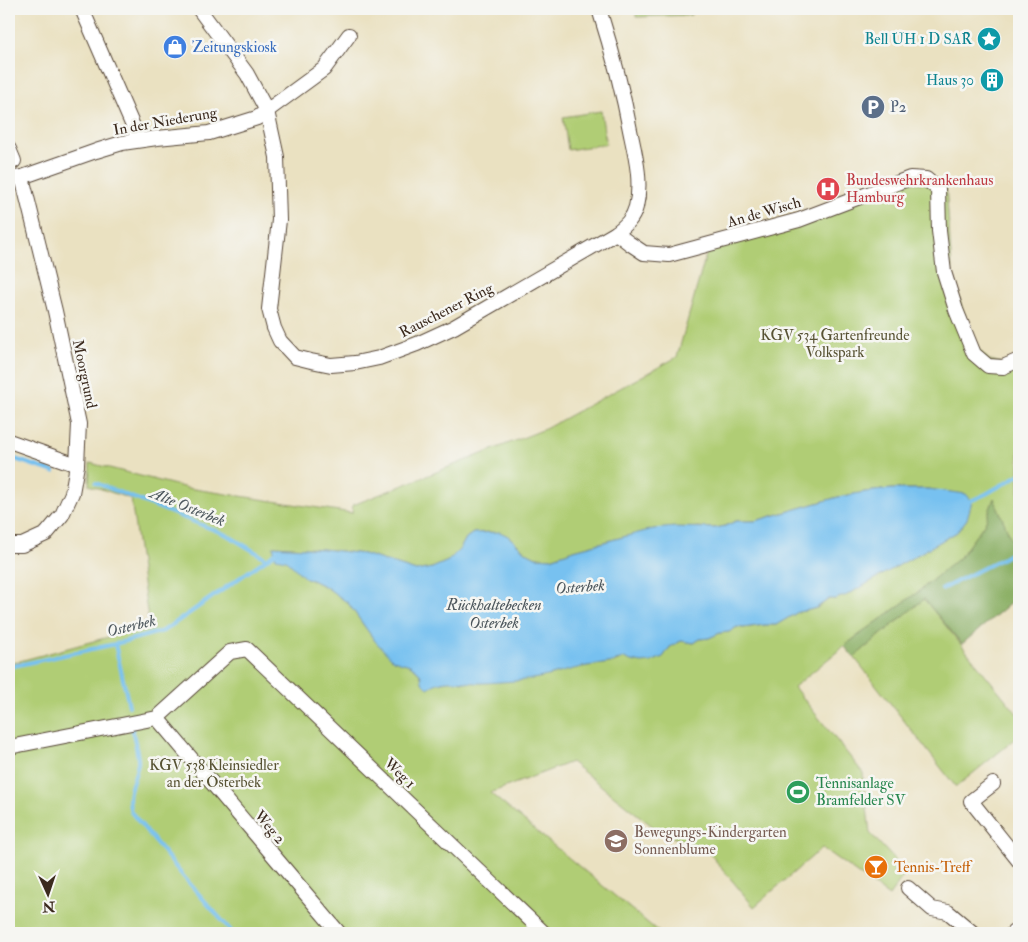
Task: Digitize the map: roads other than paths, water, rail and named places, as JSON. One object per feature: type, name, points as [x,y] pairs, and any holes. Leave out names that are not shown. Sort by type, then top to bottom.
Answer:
[{"type":"street","points":[[82,9],[139,140]]},
{"type":"street","name":"Rauschener Ring","points":[[199,9],[247,74],[267,111],[277,157],[279,220],[269,309],[274,328],[280,341],[295,357],[331,365],[379,358],[417,344],[454,327],[616,233],[628,224],[636,208],[638,192],[637,172],[625,101],[613,53],[599,9]]},
{"type":"street","points":[[267,111],[324,69],[349,36]]},
{"type":"street","name":"In der Niederung","points":[[16,178],[96,151],[139,140],[208,132],[257,118],[267,111]]},
{"type":"street","name":"Moorgrund","points":[[9,546],[22,544],[46,534],[62,515],[72,493],[77,465],[79,424],[57,320],[16,178]]},
{"type":"street","name":"An de Wisch","points":[[616,233],[644,253],[670,255],[799,220],[910,178],[926,179],[938,189],[939,231],[944,272],[956,310],[974,354],[988,366],[1003,367],[1019,360]]},
{"type":"street","points":[[9,441],[77,465]]},
{"type":"street","name":"Weg 1","points":[[157,718],[230,652],[247,649],[544,933]]},
{"type":"street","points":[[9,747],[157,718]]},
{"type":"street","name":"Weg 2","points":[[157,718],[339,933]]},
{"type":"street","points":[[993,784],[972,802],[1019,861]]},
{"type":"street","points":[[908,888],[932,908],[948,912],[973,933]]},
{"type":"street","points":[[1013,933],[1019,928]]},
{"type":"water","name":"Rückhaltebecken Osterbek","points":[[892,489],[929,489],[966,494],[972,501],[967,519],[957,532],[847,595],[829,599],[816,608],[798,612],[776,625],[737,627],[729,632],[700,639],[694,643],[681,641],[670,647],[663,657],[651,662],[642,663],[624,658],[610,663],[518,681],[476,683],[449,681],[435,684],[428,688],[422,682],[417,670],[410,665],[393,660],[375,641],[348,603],[326,587],[306,579],[286,560],[276,558],[273,546],[364,554],[416,571],[432,568],[448,561],[460,549],[466,538],[473,533],[500,532],[508,536],[526,552],[536,557],[551,558],[653,529],[675,527],[716,528],[736,521],[755,521],[838,497]]},
{"type":"waterway","name":"Alte Osterbek","points":[[9,457],[54,472]]},
{"type":"waterway","name":"Osterbek","points":[[968,502],[1019,475]]},
{"type":"waterway","name":"Alte Osterbek","points":[[96,483],[227,535],[267,559]]},
{"type":"waterway","points":[[942,589],[1019,548]]},
{"type":"waterway","name":"Osterbek","points":[[9,667],[115,644],[163,631],[275,553],[278,553]]},
{"type":"waterway","points":[[115,644],[129,706]]},
{"type":"waterway","points":[[132,727],[138,763],[129,798],[131,812],[233,933]]},
{"type":"place","name":"Bell UH 1 D SAR","points":[[989,39]]},
{"type":"place","name":"Zeitungskiosk","points":[[175,47]]},
{"type":"place","name":"Haus 30","points":[[992,80]]},
{"type":"place","name":"P2","points":[[873,107]]},
{"type":"place","name":"Bundeswehrkrankenhaus Hamburg","points":[[828,189]]},
{"type":"place","name":"Tennisanlage Bramfelder SV","points":[[798,792]]},
{"type":"place","name":"Bewegungs-Kindergarten Sonnenblume","points":[[616,841]]},
{"type":"place","name":"Tennis-Treff","points":[[876,867]]},
{"type":"park label","name":"KGV 534 Gartenfreunde Volkspark","points":[[835,344]]},
{"type":"park label","name":"KGV 538 Kleinsiedler an der Osterbek","points":[[214,774]]}]
